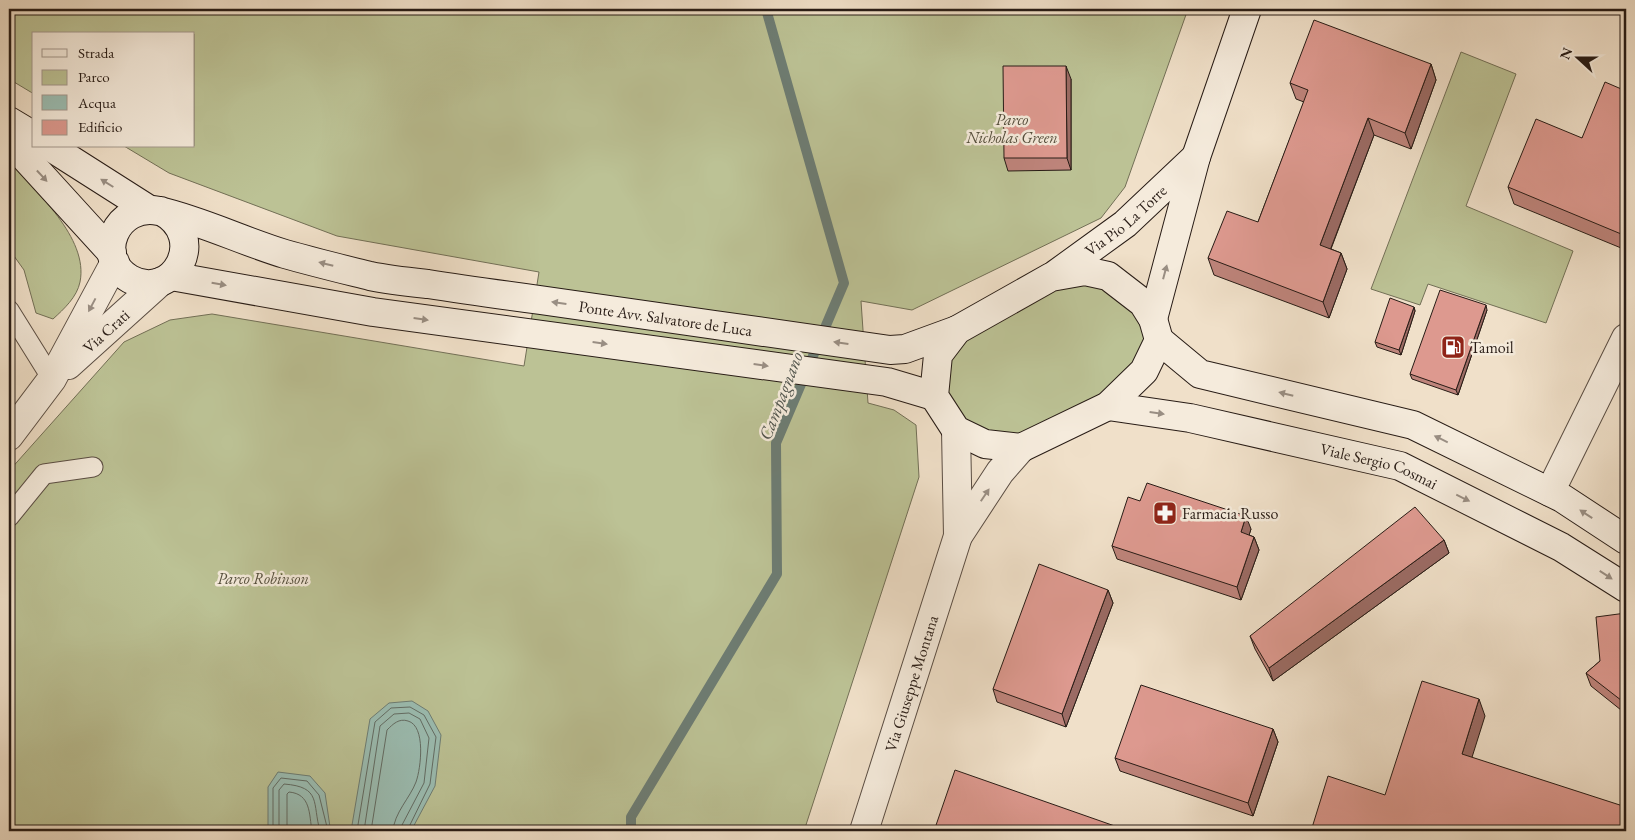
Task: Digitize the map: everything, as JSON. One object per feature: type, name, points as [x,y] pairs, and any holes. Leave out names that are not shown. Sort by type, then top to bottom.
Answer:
[{"type":"street","name":"Via Pio La Torre","points":[[1021,448],[1108,406],[1144,371],[1156,330],[1196,157],[1247,9]]},
{"type":"street","points":[[9,120],[32,135]]},
{"type":"street","points":[[9,140],[113,257],[129,278],[150,284],[166,279],[179,268],[186,246],[179,225],[170,216],[154,210],[52,148]]},
{"type":"street","name":"Via Pio La Torre","points":[[1050,278],[1124,224],[1196,157]]},
{"type":"street","points":[[113,257],[112,240],[121,223],[136,212],[154,210]]},
{"type":"street","name":"Ponte Avv. Salvatore de Luca","points":[[154,210],[284,254],[373,277],[890,350],[905,349],[957,330]]},
{"type":"street","name":"Via Crati","points":[[9,436],[52,379],[113,257]]},
{"type":"street","points":[[1021,448],[985,444],[956,430],[934,396],[938,355],[957,330],[1050,278],[1085,271],[1108,276],[1143,303],[1156,330],[1200,374],[1413,425],[1550,492],[1626,540]]},
{"type":"street","name":"Via Crati","points":[[52,379],[166,279]]},
{"type":"street","name":"Ponte Avv. Salvatore de Luca","points":[[166,279],[373,312],[888,382],[934,396]]},
{"type":"street","points":[[1550,492],[1626,338]]},
{"type":"street","name":"Viale Sergio Cosmai","points":[[1108,406],[1190,418],[1400,466],[1561,546],[1626,588]]},
{"type":"street","name":"Via Giuseppe Montana","points":[[956,430],[958,536]]},
{"type":"street","name":"Via Giuseppe Montana","points":[[864,831],[958,536],[1000,472],[1021,448]]},
{"type":"lane","points":[[9,310],[52,379]]},
{"type":"lane","points":[[9,517],[44,474],[93,466]]},
{"type":"green space","points":[[9,9],[1188,9],[1125,187],[1101,218],[912,310],[861,301],[868,403],[894,410],[916,425],[919,477],[804,831],[9,831],[9,471],[124,342],[170,320],[212,314],[524,366],[539,272],[337,236],[169,173],[127,148],[195,148],[195,32],[32,32],[32,93],[9,79]]},
{"type":"green space","points":[[1461,52],[1516,74],[1466,206],[1573,251],[1546,323],[1428,284],[1420,305],[1371,289]]},
{"type":"green space","points":[[9,161],[58,216],[76,249],[81,265],[80,282],[76,293],[53,319],[36,313],[24,270],[9,249]]},
{"type":"green space","points":[[1085,279],[1138,308],[1151,339],[1104,400],[1020,441],[961,424],[942,394],[945,358],[962,335],[1053,284]]},
{"type":"water","points":[[412,701],[428,711],[441,735],[435,786],[411,831],[351,831],[370,719],[389,703]]},
{"type":"water","points":[[278,772],[310,776],[325,793],[330,827],[336,831],[268,831],[268,787]]},
{"type":"building","points":[[1314,20],[1431,64],[1405,133],[1368,118],[1320,245],[1341,253],[1323,302],[1208,258],[1227,211],[1258,222],[1308,90],[1290,83]]},
{"type":"building","points":[[1003,66],[1066,66],[1067,158],[1004,158]]},
{"type":"building","points":[[1605,82],[1626,91],[1626,236],[1508,187],[1536,119],[1582,138]]},
{"type":"building","points":[[1440,290],[1486,305],[1456,390],[1410,374]]},
{"type":"building","points":[[1390,298],[1414,307],[1399,350],[1375,342]]},
{"type":"building","points":[[1147,483],[1246,516],[1241,532],[1254,537],[1237,587],[1112,546],[1128,497],[1140,501]]},
{"type":"building","points":[[1415,507],[1444,540],[1269,668],[1250,636]]},
{"type":"building","points":[[1039,564],[1108,590],[1062,714],[993,689]]},
{"type":"building","points":[[1626,613],[1626,704],[1586,673],[1600,661],[1596,617]]},
{"type":"building","points":[[1422,681],[1479,699],[1462,754],[1626,807],[1626,831],[1311,831],[1328,776],[1385,795]]},
{"type":"building","points":[[1141,685],[1273,729],[1248,803],[1115,758]]},
{"type":"building","points":[[955,770],[1129,831],[934,831]]},
{"type":"waterway","name":"Campagnano","points":[[631,831],[631,817],[777,574],[776,443],[844,283],[766,9]]},
{"type":"place","name":"Tamoil","points":[[1453,347]]},
{"type":"place","name":"Farmacia Russo","points":[[1165,513]]},
{"type":"park label","name":"Parco Nicholas Green","points":[[1012,128]]},
{"type":"park label","name":"Parco Robinson","points":[[263,578]]}]
